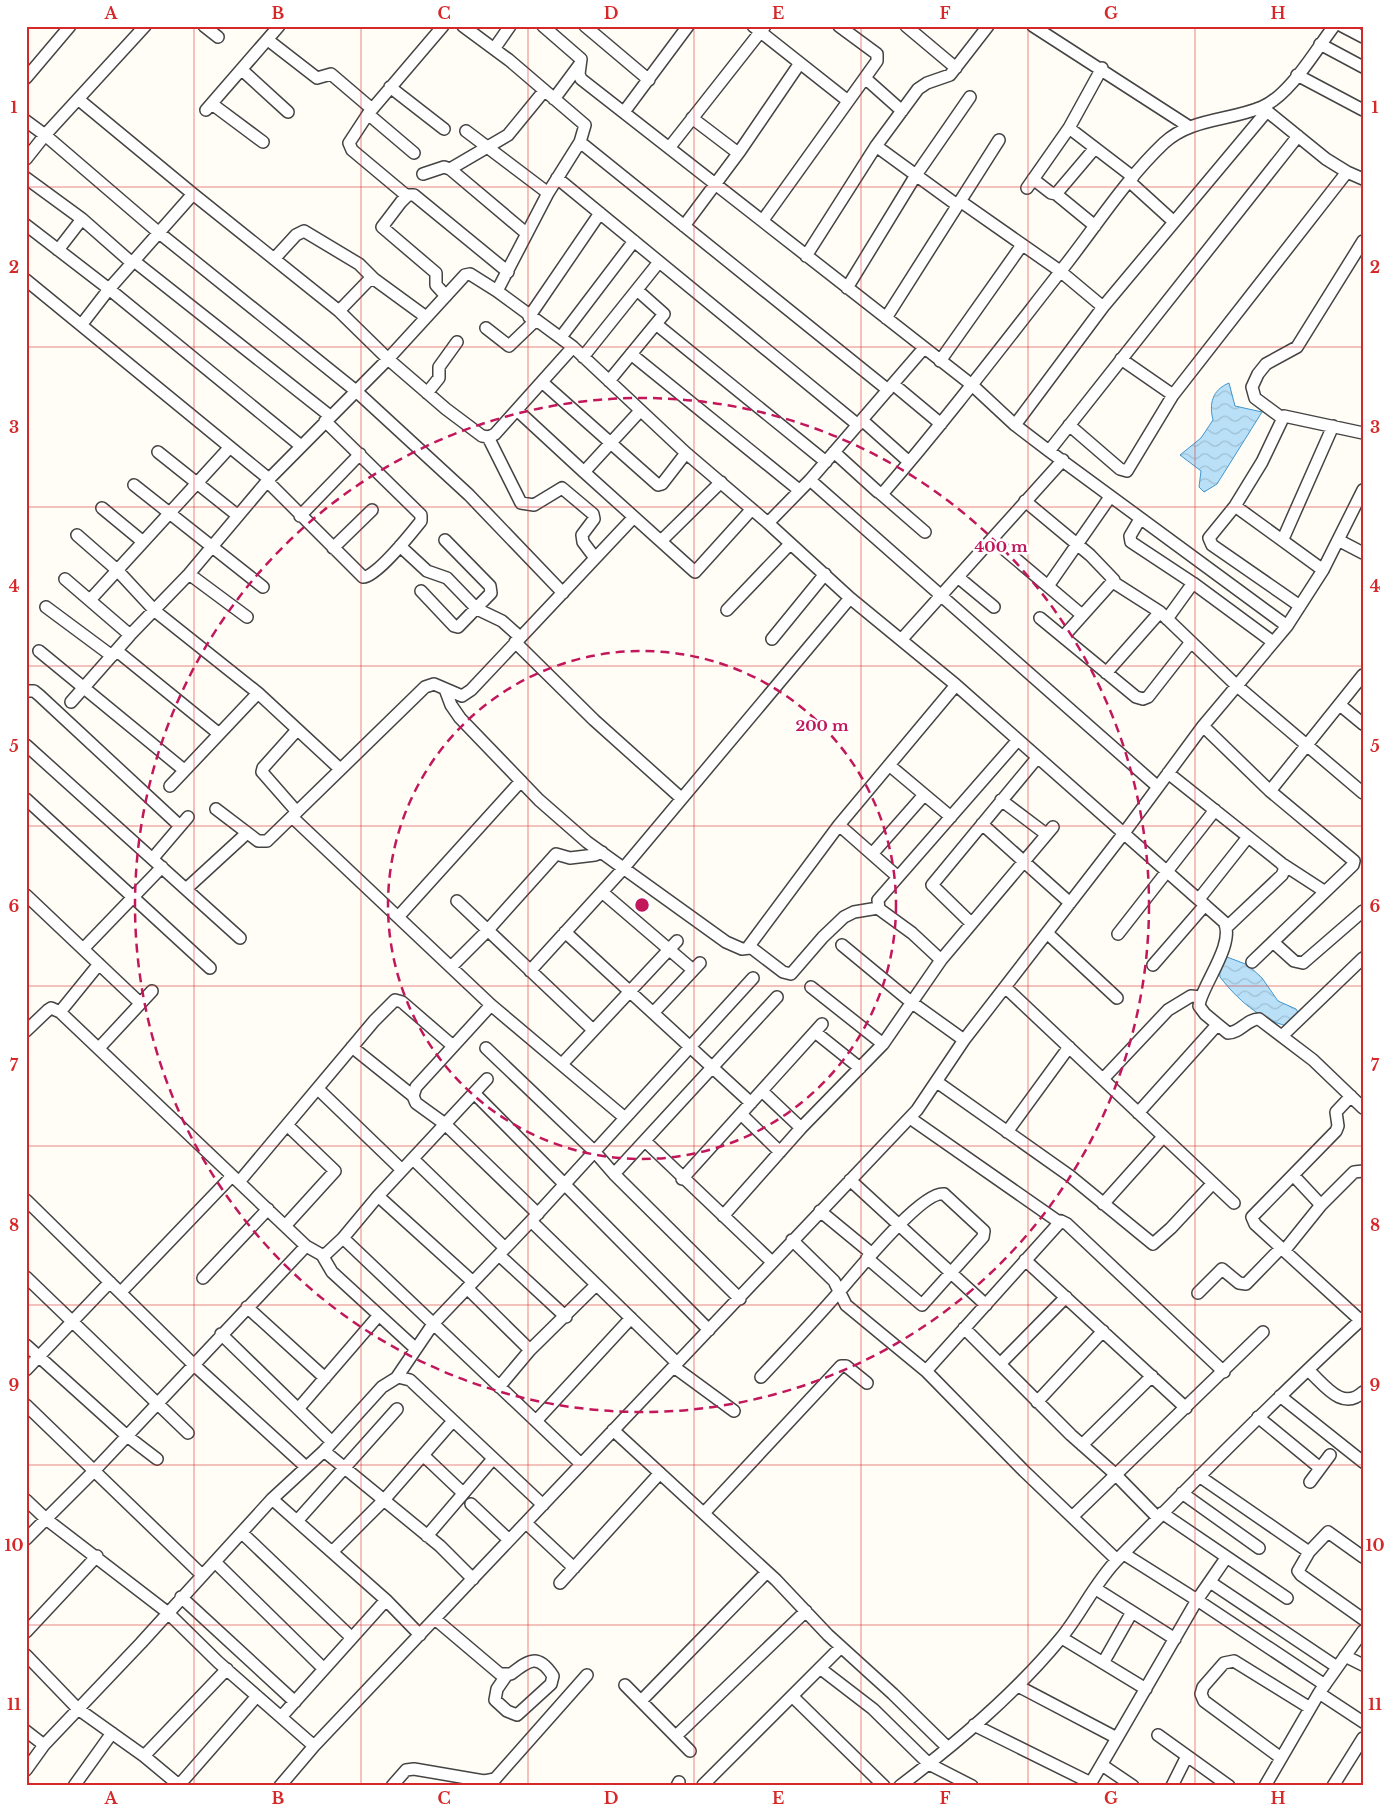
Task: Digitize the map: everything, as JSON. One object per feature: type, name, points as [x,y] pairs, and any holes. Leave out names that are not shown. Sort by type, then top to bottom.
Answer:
[{"type":"street","points":[[26,78],[70,26]]},
{"type":"street","points":[[26,159],[78,98],[145,26]]},
{"type":"street","points":[[204,26],[218,37]]},
{"type":"street","points":[[263,142],[209,107],[279,26]]},
{"type":"street","points":[[444,26],[370,111],[352,137],[349,146],[407,196],[414,196],[508,272]]},
{"type":"street","points":[[462,26],[494,49],[584,122],[585,128],[580,142],[548,193],[497,291]]},
{"type":"street","points":[[494,49],[510,26]]},
{"type":"street","points":[[543,26],[578,56],[581,79],[940,360],[1015,425],[1287,626]]},
{"type":"street","points":[[585,26],[649,80]]},
{"type":"street","points":[[624,112],[688,26]]},
{"type":"street","points":[[763,220],[876,63],[876,54],[839,26]]},
{"type":"street","points":[[906,26],[956,68]]},
{"type":"street","points":[[1033,26],[1102,68],[1188,126]]},
{"type":"street","points":[[1015,425],[1103,307],[1265,109],[1297,75],[1334,26]]},
{"type":"street","points":[[1342,26],[1363,37]]},
{"type":"street","points":[[669,148],[759,28],[848,101]]},
{"type":"street","points":[[806,256],[876,146],[902,111],[923,86],[947,78],[984,28]]},
{"type":"street","points":[[268,40],[317,78],[331,74],[414,153]]},
{"type":"street","points":[[1320,44],[1363,67]]},
{"type":"street","points":[[684,226],[738,153],[800,63]]},
{"type":"street","points":[[554,99],[580,64]]},
{"type":"street","points":[[1095,226],[1056,194],[1030,184],[1068,128],[1102,68]]},
{"type":"street","points":[[242,70],[288,112]]},
{"type":"street","points":[[1297,75],[1363,110]]},
{"type":"street","points":[[864,78],[902,111]]},
{"type":"street","points":[[390,87],[444,129]]},
{"type":"street","points":[[450,169],[508,135],[544,91]]},
{"type":"street","points":[[847,288],[916,175],[970,97]]},
{"type":"street","points":[[78,98],[193,194],[339,311],[388,359],[427,393],[482,436],[488,437],[495,434],[518,411],[573,347]]},
{"type":"street","points":[[880,493],[883,493],[972,386],[1131,179],[1164,143],[1188,126],[1265,109]]},
{"type":"street","points":[[1265,109],[1347,172],[1363,179]]},
{"type":"street","points":[[692,118],[738,153]]},
{"type":"street","points":[[26,121],[46,135],[158,232],[356,391],[469,495],[563,593]]},
{"type":"street","points":[[1068,128],[1131,179],[1174,222]]},
{"type":"street","points":[[466,131],[548,193]]},
{"type":"street","points":[[1049,451],[1298,136]]},
{"type":"street","points":[[886,318],[998,140]]},
{"type":"street","points":[[580,142],[684,226],[941,424]]},
{"type":"street","points":[[876,146],[916,175],[1060,271],[1103,307]]},
{"type":"street","points":[[1056,194],[1095,148]]},
{"type":"street","points":[[423,174],[444,167],[450,169],[526,233]]},
{"type":"street","points":[[1070,425],[1120,468],[1127,471],[1173,395],[1347,172]]},
{"type":"street","points":[[26,178],[82,219],[328,419],[421,515],[422,521],[400,546],[365,578],[300,516],[268,480],[82,324],[26,280]]},
{"type":"street","points":[[558,178],[634,242],[909,462]]},
{"type":"street","points":[[82,324],[109,289],[193,194]]},
{"type":"street","points":[[407,196],[382,227],[436,273],[436,285],[446,296]]},
{"type":"street","points":[[486,328],[509,346],[532,319],[600,213]]},
{"type":"street","points":[[58,250],[82,219]]},
{"type":"street","points":[[26,225],[109,289],[301,446]]},
{"type":"street","points":[[274,259],[296,234],[304,232],[358,264],[374,279],[426,317]]},
{"type":"street","points":[[561,337],[634,242]]},
{"type":"street","points":[[940,360],[1022,245]]},
{"type":"street","points":[[1282,418],[1255,398],[1252,387],[1254,380],[1266,364],[1296,346],[1361,248]]},
{"type":"street","points":[[583,357],[659,262]]},
{"type":"street","points":[[71,702],[130,635],[189,574],[268,480],[388,359],[467,274],[497,291],[532,319],[573,347],[686,453],[768,523],[850,598],[956,685],[1017,741],[1167,869],[1227,927]]},
{"type":"street","points":[[339,311],[368,281],[374,279]]},
{"type":"street","points":[[610,382],[665,313],[637,290]]},
{"type":"street","points":[[656,324],[826,462]]},
{"type":"street","points":[[427,393],[439,378],[439,367],[457,342]]},
{"type":"street","points":[[768,523],[810,480],[924,348]]},
{"type":"street","points":[[631,354],[799,490]]},
{"type":"street","points":[[1121,359],[1173,395]]},
{"type":"street","points":[[542,382],[658,485],[662,484],[686,453]]},
{"type":"street","points":[[518,411],[695,572],[751,510]]},
{"type":"street","points":[[584,472],[640,411]]},
{"type":"street","points":[[1300,606],[1209,542],[1209,538],[1235,506],[1262,462],[1282,418],[1286,416],[1363,433]]},
{"type":"street","points":[[1283,539],[1333,426]]},
{"type":"street","points":[[488,437],[521,503],[534,505],[562,488],[593,514],[594,519],[582,535],[595,558]]},
{"type":"street","points":[[90,600],[230,447]]},
{"type":"street","points":[[158,452],[237,515]]},
{"type":"street","points":[[834,452],[925,532]]},
{"type":"street","points":[[300,516],[360,454]]},
{"type":"street","points":[[901,640],[959,578],[1063,460]]},
{"type":"street","points":[[810,480],[1158,788]]},
{"type":"street","points":[[661,541],[721,482]]},
{"type":"street","points":[[134,485],[263,587]]},
{"type":"street","points":[[281,1785],[314,1746],[613,1430],[740,1299],[792,1240],[910,1118],[937,1082],[964,1040],[1124,833],[1203,726],[1287,626],[1323,570],[1362,495]]},
{"type":"street","points":[[1048,586],[1110,497]]},
{"type":"street","points":[[1025,501],[1112,576],[1113,582],[1163,615],[1236,685],[1363,793]]},
{"type":"street","points":[[1235,506],[1283,539],[1323,570]]},
{"type":"street","points":[[102,508],[142,541]]},
{"type":"street","points":[[333,548],[372,510]]},
{"type":"street","points":[[216,810],[258,841],[267,841],[425,687],[434,684],[455,695],[466,694],[634,517]]},
{"type":"street","points":[[1140,519],[1129,540],[1193,583],[1273,642]]},
{"type":"street","points":[[77,535],[117,570],[154,610],[258,694],[340,770]]},
{"type":"street","points":[[992,539],[1082,615]]},
{"type":"street","points":[[421,592],[456,628],[477,609],[492,589],[445,540]]},
{"type":"street","points":[[1338,540],[1363,553]]},
{"type":"street","points":[[727,610],[790,544]]},
{"type":"street","points":[[400,546],[427,571],[447,578],[477,609],[502,622],[594,720],[681,798]]},
{"type":"street","points":[[189,574],[248,617]]},
{"type":"street","points":[[772,640],[825,574]]},
{"type":"street","points":[[959,578],[994,607]]},
{"type":"street","points":[[66,579],[130,635]]},
{"type":"street","points":[[1063,637],[1113,582]]},
{"type":"street","points":[[1106,672],[1193,583]]},
{"type":"street","points":[[530,971],[624,867],[850,598]]},
{"type":"street","points":[[46,607],[114,653],[218,733]]},
{"type":"street","points":[[1040,618],[1136,697],[1146,698],[1191,642]]},
{"type":"street","points":[[39,650],[184,770]]},
{"type":"street","points":[[1270,791],[1363,675]]},
{"type":"street","points":[[750,948],[750,942],[839,825],[956,685]]},
{"type":"street","points":[[445,689],[451,705],[460,718],[521,781],[587,842],[726,942],[742,949],[750,948],[783,972],[791,974],[823,937],[844,917],[854,912],[878,908],[912,933],[941,960]]},
{"type":"street","points":[[26,691],[34,691],[39,695],[180,826]]},
{"type":"street","points":[[170,786],[218,733],[258,694]]},
{"type":"street","points":[[1340,705],[1363,724]]},
{"type":"street","points":[[1203,726],[1270,791],[1354,861],[1353,865],[1252,962]]},
{"type":"street","points":[[297,730],[263,768],[262,772],[294,814],[398,917],[491,1005],[624,1118]]},
{"type":"street","points":[[878,908],[878,900],[1017,741]]},
{"type":"street","points":[[26,745],[240,938]]},
{"type":"street","points":[[971,923],[932,885],[1037,758]]},
{"type":"street","points":[[889,765],[950,817]]},
{"type":"street","points":[[1168,773],[1284,865],[1324,891]]},
{"type":"street","points":[[398,917],[521,781]]},
{"type":"street","points":[[872,854],[924,794]]},
{"type":"street","points":[[26,799],[210,968]]},
{"type":"street","points":[[723,1216],[801,1128],[883,1044],[941,960],[1050,831],[1001,800]]},
{"type":"street","points":[[1118,934],[1215,810]]},
{"type":"street","points":[[153,858],[188,816]]},
{"type":"street","points":[[982,824],[1070,903]]},
{"type":"street","points":[[839,825],[898,877]]},
{"type":"street","points":[[186,889],[247,833]]},
{"type":"street","points":[[1153,964],[1202,902],[1248,837]]},
{"type":"street","points":[[451,967],[487,931],[556,854],[570,858],[595,855],[602,852]]},
{"type":"street","points":[[1284,865],[1285,871],[1282,875],[1227,927],[1224,948],[1201,997],[1199,1006],[1224,1032],[1232,1033],[1256,1019],[1282,1036],[1363,1108]]},
{"type":"street","points":[[83,949],[162,867]]},
{"type":"street","points":[[602,892],[673,945],[697,966],[654,1012]]},
{"type":"street","points":[[26,895],[140,1003]]},
{"type":"street","points":[[457,901],[593,1030]]},
{"type":"street","points":[[1273,942],[1294,961],[1303,963],[1363,910]]},
{"type":"street","points":[[566,932],[751,1103]]},
{"type":"street","points":[[1047,933],[1117,998]]},
{"type":"street","points":[[562,1064],[673,945]]},
{"type":"street","points":[[842,945],[911,1002],[964,1040]]},
{"type":"street","points":[[1282,1036],[1363,958]]},
{"type":"street","points":[[60,1012],[99,964]]},
{"type":"street","points":[[26,1770],[44,1745],[141,1643],[201,1574],[215,1562],[272,1499],[328,1447],[382,1387],[397,1377],[432,1324],[534,1218],[753,978]]},
{"type":"street","points":[[811,987],[883,1044]]},
{"type":"street","points":[[1005,987],[1234,1203]]},
{"type":"street","points":[[99,1048],[152,991]]},
{"type":"street","points":[[1103,1080],[1168,1010],[1191,996],[1201,997]]},
{"type":"street","points":[[614,1174],[777,997]]},
{"type":"street","points":[[120,1292],[236,1179],[287,1125],[374,1021],[397,999],[452,1046]]},
{"type":"street","points":[[413,1096],[416,1087],[491,1005]]},
{"type":"street","points":[[28,1025],[51,1008],[60,1012],[306,1246],[322,1255],[332,1272],[416,1349]]},
{"type":"street","points":[[1138,1113],[1218,1025]]},
{"type":"street","points":[[682,1178],[819,1028],[860,1068]]},
{"type":"street","points":[[352,1047],[413,1096],[416,1103],[444,1124],[596,1285],[676,1365],[734,1411]]},
{"type":"street","points":[[1008,1132],[1069,1047]]},
{"type":"street","points":[[486,1048],[594,1151],[614,1174],[740,1299]]},
{"type":"street","points":[[322,1255],[327,1254],[343,1238],[378,1196],[487,1079]]},
{"type":"street","points":[[937,1082],[1070,1176],[1150,1243],[1155,1243],[1213,1183]]},
{"type":"street","points":[[318,1089],[402,1170]]},
{"type":"street","points":[[762,1091],[801,1128]]},
{"type":"street","points":[[474,1093],[563,1185],[709,1330]]},
{"type":"street","points":[[900,1786],[948,1748],[1018,1686],[1062,1638],[1120,1557],[1258,1417],[1362,1319],[1283,1250],[1255,1224],[1252,1217],[1336,1132],[1338,1126],[1336,1112],[1351,1096]]},
{"type":"street","points":[[741,1114],[780,1152]]},
{"type":"street","points":[[910,1118],[1059,1222],[1067,1224],[1224,1372]]},
{"type":"street","points":[[285,1226],[335,1171],[287,1125]]},
{"type":"street","points":[[1103,1204],[1163,1137]]},
{"type":"street","points":[[646,1141],[682,1178],[772,1262]]},
{"type":"street","points":[[412,1159],[566,1317]]},
{"type":"street","points":[[1198,1293],[1222,1269],[1239,1283],[1246,1284],[1283,1250],[1354,1172],[1363,1171]]},
{"type":"street","points":[[1293,1175],[1322,1205]]},
{"type":"street","points":[[850,1180],[986,1305]]},
{"type":"street","points":[[762,1377],[840,1292],[869,1255],[900,1224],[935,1194],[940,1193],[983,1229],[983,1236],[924,1303],[920,1305],[869,1255],[820,1211]]},
{"type":"street","points":[[378,1196],[470,1285],[530,1350]]},
{"type":"street","points":[[26,1200],[193,1364],[306,1467]]},
{"type":"street","points":[[203,1278],[268,1209]]},
{"type":"street","points":[[926,1371],[1059,1222]]},
{"type":"street","points":[[343,1238],[581,1464]]},
{"type":"street","points":[[792,1240],[834,1281],[846,1305],[926,1371],[1072,1517],[1120,1557],[1198,1600],[1322,1689],[1363,1722]]},
{"type":"street","points":[[26,1539],[94,1471],[221,1334],[306,1246]]},
{"type":"street","points":[[1025,1260],[1186,1408]]},
{"type":"street","points":[[26,1276],[188,1433]]},
{"type":"street","points":[[26,1370],[110,1282]]},
{"type":"street","points":[[499,1387],[530,1350],[566,1317],[596,1285]]},
{"type":"street","points":[[1000,1364],[1066,1297]]},
{"type":"street","points":[[247,1307],[325,1378]]},
{"type":"street","points":[[298,1409],[379,1315]]},
{"type":"street","points":[[536,1421],[631,1318]]},
{"type":"street","points":[[964,1328],[1038,1402],[1160,1516],[1287,1598]]},
{"type":"street","points":[[1038,1402],[1103,1331]]},
{"type":"street","points":[[1072,1517],[1224,1372],[1263,1332]]},
{"type":"street","points":[[221,1334],[298,1409],[345,1467],[427,1536],[473,1579]]},
{"type":"street","points":[[26,1345],[127,1436],[156,1459]]},
{"type":"street","points":[[704,1513],[840,1367],[846,1366],[866,1383]]},
{"type":"street","points":[[1308,1370],[1342,1400],[1352,1400],[1363,1392]]},
{"type":"street","points":[[1082,1444],[1152,1376]]},
{"type":"street","points":[[397,1377],[410,1380],[492,1460],[542,1505]]},
{"type":"street","points":[[1280,1396],[1363,1462]]},
{"type":"street","points":[[296,1521],[397,1409]]},
{"type":"street","points":[[28,1411],[94,1471],[201,1574]]},
{"type":"street","points":[[1258,1417],[1320,1468]]},
{"type":"street","points":[[332,1552],[384,1500],[452,1422]]},
{"type":"street","points":[[613,1430],[767,1572],[841,1647],[893,1694],[948,1748]]},
{"type":"street","points":[[1310,1482],[1330,1455]]},
{"type":"street","points":[[424,1456],[463,1493]]},
{"type":"street","points":[[427,1536],[492,1460]]},
{"type":"street","points":[[560,1583],[660,1473]]},
{"type":"street","points":[[1199,1476],[1309,1552]]},
{"type":"street","points":[[1182,1494],[1259,1548]]},
{"type":"street","points":[[272,1499],[386,1600],[420,1635]]},
{"type":"street","points":[[26,1500],[46,1519],[167,1612],[227,1669],[314,1746]]},
{"type":"street","points":[[472,1504],[510,1540]]},
{"type":"street","points":[[526,1523],[574,1568]]},
{"type":"street","points":[[1363,1557],[1328,1532],[1299,1566],[1299,1573],[1363,1619]]},
{"type":"street","points":[[242,1533],[352,1638]]},
{"type":"street","points":[[26,1632],[96,1556]]},
{"type":"street","points":[[974,1725],[1090,1784],[1198,1600],[1226,1558]]},
{"type":"street","points":[[215,1562],[324,1669]]},
{"type":"street","points":[[641,1701],[717,1626],[767,1572]]},
{"type":"street","points":[[1210,1582],[1337,1667]]},
{"type":"street","points":[[1096,1589],[1175,1639]]},
{"type":"street","points":[[181,1597],[294,1702]]},
{"type":"street","points":[[281,1717],[386,1600]]},
{"type":"street","points":[[676,1736],[806,1611]]},
{"type":"street","points":[[1103,1663],[1132,1612]]},
{"type":"street","points":[[435,1619],[500,1674],[506,1676],[534,1660],[540,1662],[553,1676],[551,1684],[517,1714],[507,1711],[495,1700],[497,1689],[506,1676]]},
{"type":"street","points":[[1265,1786],[1322,1689],[1363,1631]]},
{"type":"street","points":[[1062,1638],[1146,1689]]},
{"type":"street","points":[[703,1786],[841,1647]]},
{"type":"street","points":[[26,1655],[78,1708],[180,1785],[257,1696]]},
{"type":"street","points":[[1345,1656],[1363,1665]]},
{"type":"street","points":[[1281,1758],[1204,1701],[1201,1694],[1203,1687],[1224,1662],[1234,1661],[1310,1708]]},
{"type":"street","points":[[144,1756],[227,1669]]},
{"type":"street","points":[[821,1669],[873,1709],[928,1764],[972,1786]]},
{"type":"street","points":[[392,1786],[406,1770],[414,1768],[493,1783],[587,1675]]},
{"type":"street","points":[[625,1685],[690,1751]]},
{"type":"street","points":[[1018,1686],[1117,1738]]},
{"type":"street","points":[[792,1696],[884,1786]]},
{"type":"street","points":[[26,1731],[44,1745]]},
{"type":"street","points":[[74,1786],[112,1733]]},
{"type":"street","points":[[1158,1736],[1229,1786]]},
{"type":"street","points":[[1333,1786],[1363,1738]]},
{"type":"street","points":[[1172,1786],[1187,1756]]},
{"type":"street","points":[[1102,1765],[1133,1786]]},
{"type":"water","points":[[1229,383],[1235,406],[1262,412],[1217,484],[1204,492],[1199,487],[1201,471],[1180,455],[1201,438],[1213,420],[1211,408],[1215,394]]},
{"type":"water","points":[[1227,957],[1248,965],[1262,978],[1278,1001],[1296,1009],[1299,1014],[1287,1026],[1267,1018],[1249,1007],[1220,977],[1219,965]]}]
